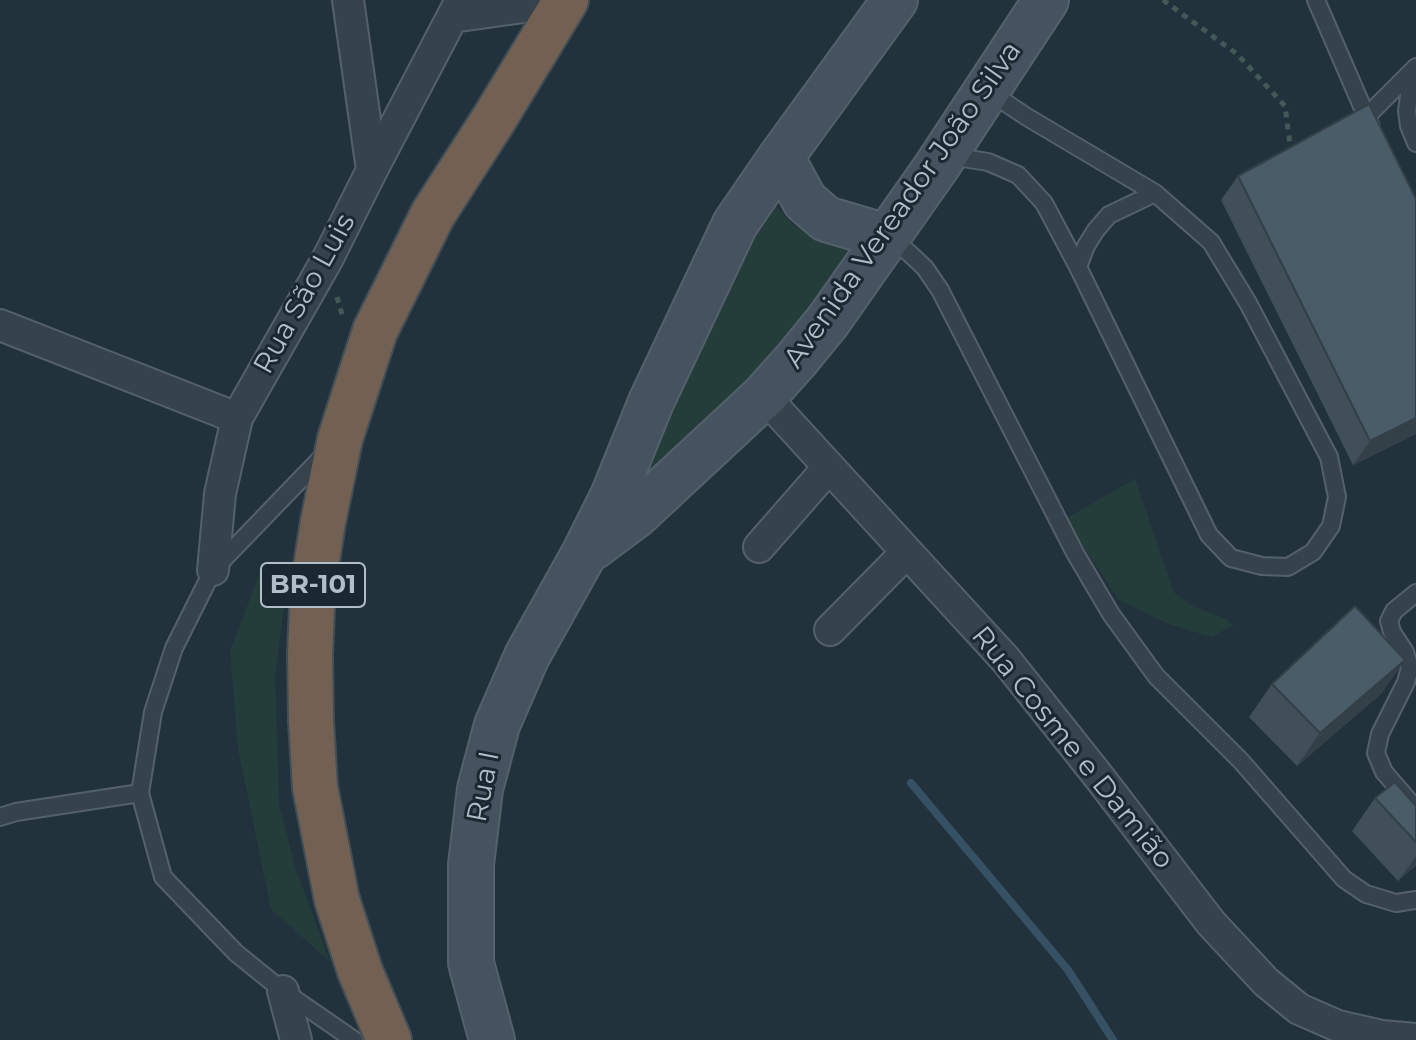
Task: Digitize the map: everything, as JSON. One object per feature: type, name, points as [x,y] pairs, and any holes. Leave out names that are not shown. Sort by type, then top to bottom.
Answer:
[{"type":"highway","name":"BR-101","points":[[389,1040],[360,971],[337,900],[315,787],[310,667],[313,586],[323,522],[340,439],[375,331],[433,214],[566,1]]},
{"type":"street","points":[[348,0],[372,170]]},
{"type":"street","points":[[584,554],[735,224],[895,0]]},
{"type":"street","name":"Avenida Vereador João Silva","points":[[584,554],[636,515],[764,396],[797,359],[828,321],[937,166],[1046,0]]},
{"type":"street","points":[[456,8],[566,1]]},
{"type":"street","name":"Rua São Luis","points":[[213,570],[220,494],[237,418],[328,258],[456,8]]},
{"type":"street","points":[[781,157],[805,201],[826,219],[887,237]]},
{"type":"street","points":[[0,325],[237,418]]},
{"type":"street","name":"Rua Cosme e Damião","points":[[764,396],[1006,660],[1211,923],[1266,982],[1299,1009],[1338,1026],[1382,1036],[1416,1039]]},
{"type":"street","points":[[759,547],[829,467]]},
{"type":"street","points":[[830,630],[907,552]]},
{"type":"street","name":"Rua I","points":[[492,1040],[471,963],[471,865],[480,789],[497,725],[527,656],[584,554]]},
{"type":"street","points":[[283,991],[296,1040]]},
{"type":"lane","points":[[1316,0],[1377,137]]},
{"type":"lane","points":[[1366,117],[1414,69]]},
{"type":"lane","points":[[1414,69],[1407,111],[1416,143]]},
{"type":"lane","points":[[937,166],[963,158],[988,162],[1018,175],[1044,203],[1209,535],[1231,558],[1262,566],[1288,567],[1313,552],[1331,526],[1337,497],[1329,457],[1248,303],[1211,242],[1155,193],[986,90]]},
{"type":"lane","points":[[1078,267],[1086,246],[1109,215],[1155,193]]},
{"type":"lane","points":[[887,237],[925,268],[940,290],[1075,553],[1111,614],[1156,676],[1241,761],[1344,879],[1366,894],[1396,903],[1416,900]]},
{"type":"lane","points":[[340,439],[213,570],[174,648],[153,712],[140,793],[163,877],[236,953],[283,991],[354,1040]]},
{"type":"lane","points":[[1416,593],[1394,611],[1389,621],[1410,668],[1380,734],[1376,753],[1384,772],[1416,809]]},
{"type":"lane","points":[[0,817],[140,793]]},
{"type":"path","points":[[1163,0],[1237,54],[1285,106],[1292,161]]},
{"type":"green space","points":[[772,201],[791,223],[827,244],[859,253],[775,364],[645,479],[680,385],[741,241]]},
{"type":"green space","points":[[1135,479],[1174,593],[1194,607],[1226,619],[1233,625],[1212,637],[1169,624],[1119,600],[1065,519]]},
{"type":"green space","points":[[267,561],[289,568],[275,676],[279,805],[296,870],[330,962],[271,909],[238,748],[230,651]]},
{"type":"building","points":[[1369,104],[1416,199],[1416,418],[1370,441],[1238,176]]},
{"type":"building","points":[[1355,606],[1405,660],[1320,733],[1272,684]]},
{"type":"building","points":[[1395,782],[1416,806],[1416,842],[1375,798]]},
{"type":"waterway","points":[[911,783],[1068,970],[1113,1040]]}]
